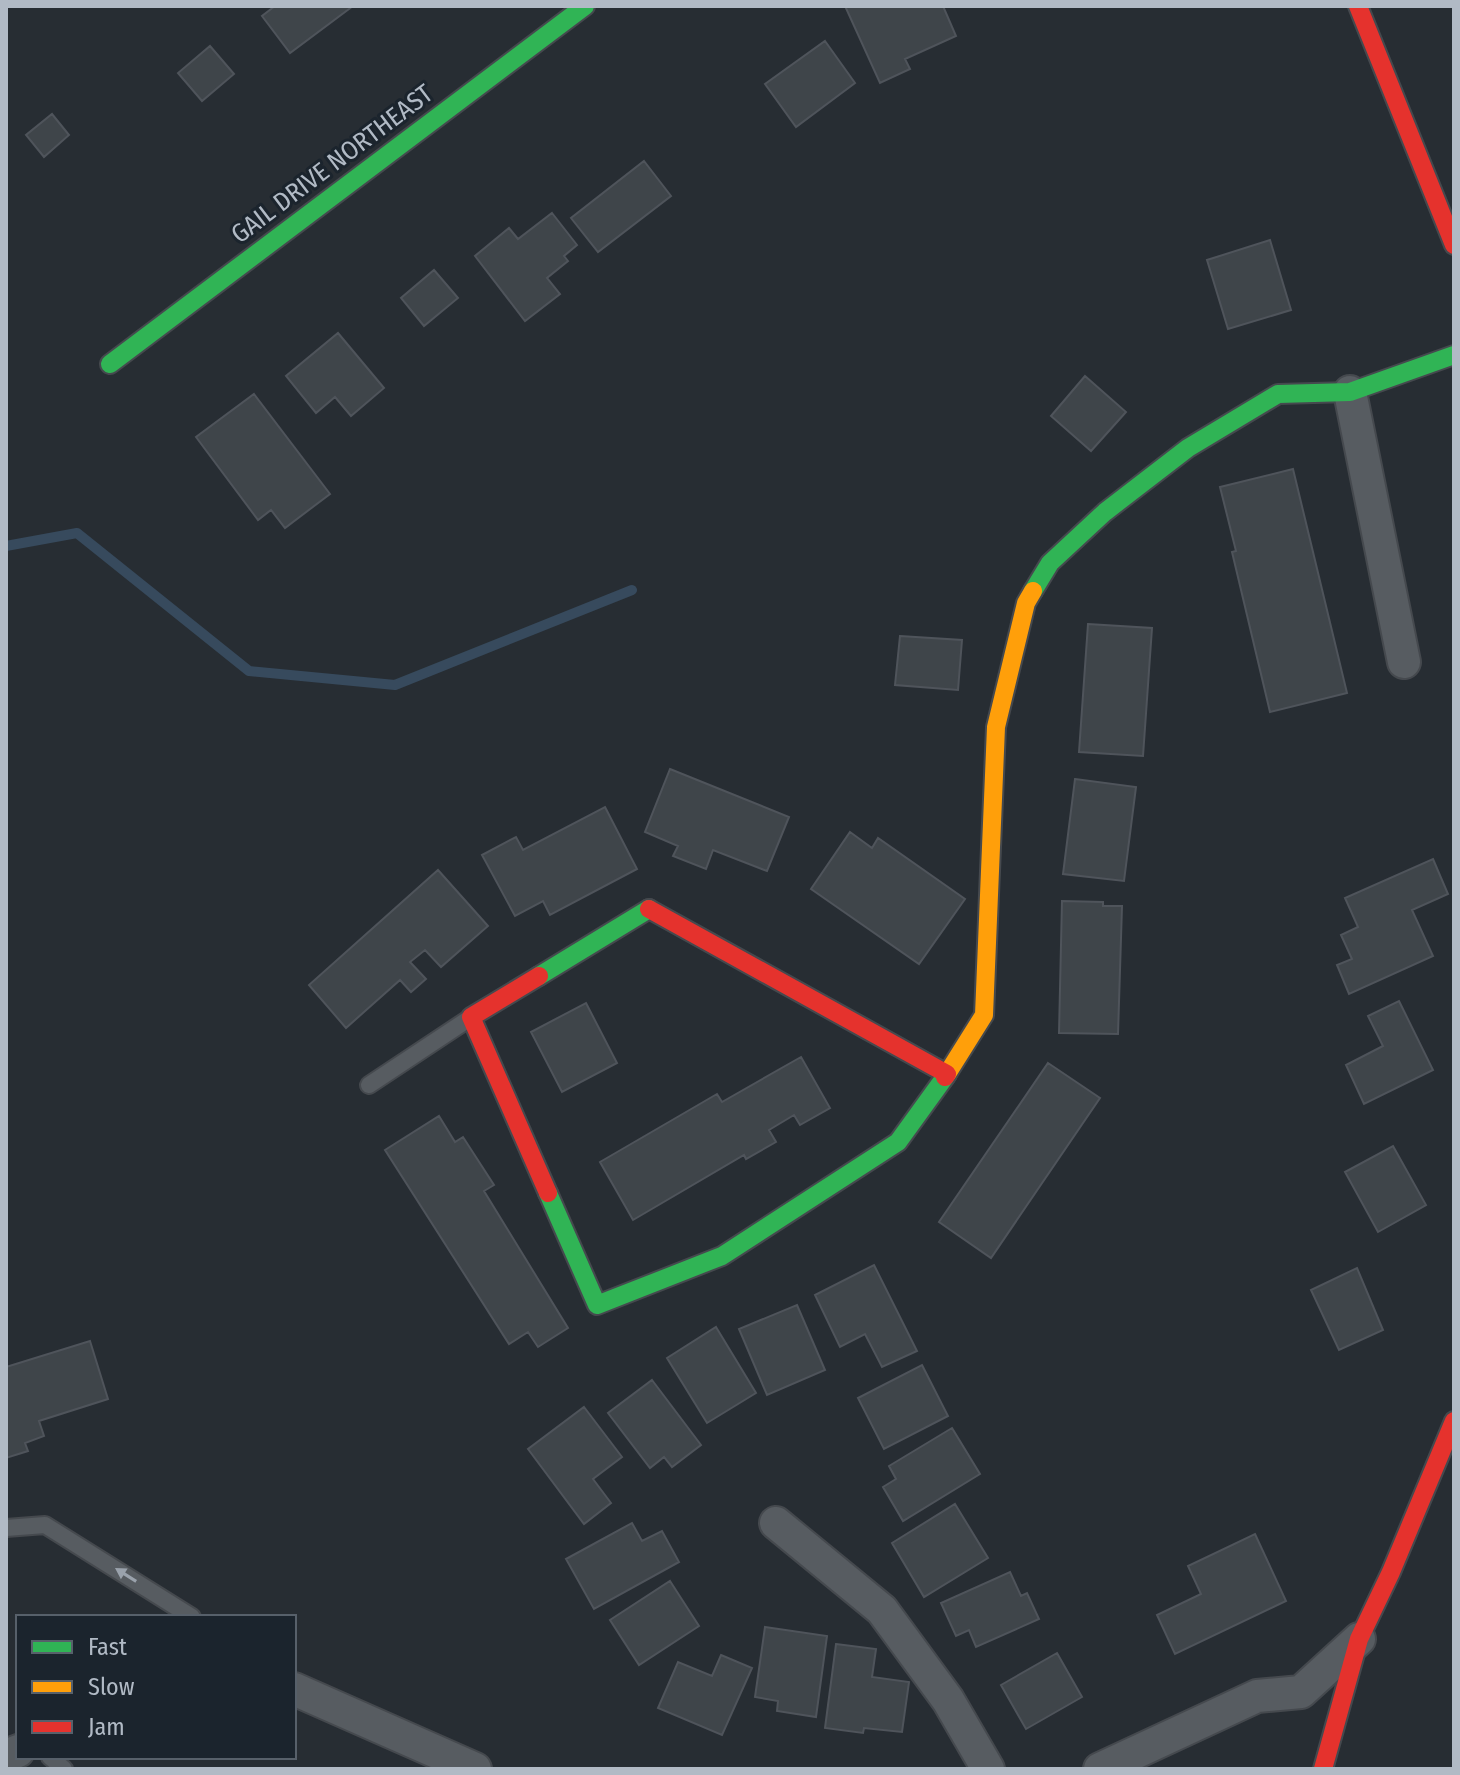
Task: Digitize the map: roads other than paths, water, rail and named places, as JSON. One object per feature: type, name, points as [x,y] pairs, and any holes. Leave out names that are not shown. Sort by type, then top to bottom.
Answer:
[{"type":"street","name":"GAIL DRIVE NORTHEAST","points":[[110,364],[585,6]]},
{"type":"street","points":[[1358,6],[1454,245]]},
{"type":"street","points":[[947,1074],[649,909],[471,1017],[597,1305],[722,1256],[898,1142],[947,1074],[984,1015],[996,727],[1026,603],[1050,563],[1105,512],[1188,448],[1278,394],[1350,392],[1454,355]]},
{"type":"street","points":[[1350,392],[1404,662]]},
{"type":"street","points":[[1323,1769],[1359,1639],[1391,1572],[1454,1421]]},
{"type":"street","points":[[776,1523],[882,1610],[948,1700],[988,1769]]},
{"type":"street","points":[[1100,1769],[1257,1696],[1301,1692],[1359,1639]]},
{"type":"street","points":[[296,1690],[475,1769]]},
{"type":"lane","points":[[369,1085],[471,1017]]},
{"type":"lane","points":[[6,1528],[45,1525],[189,1615]]},
{"type":"waterway","points":[[6,546],[77,533],[249,671],[395,685],[632,590]]}]
